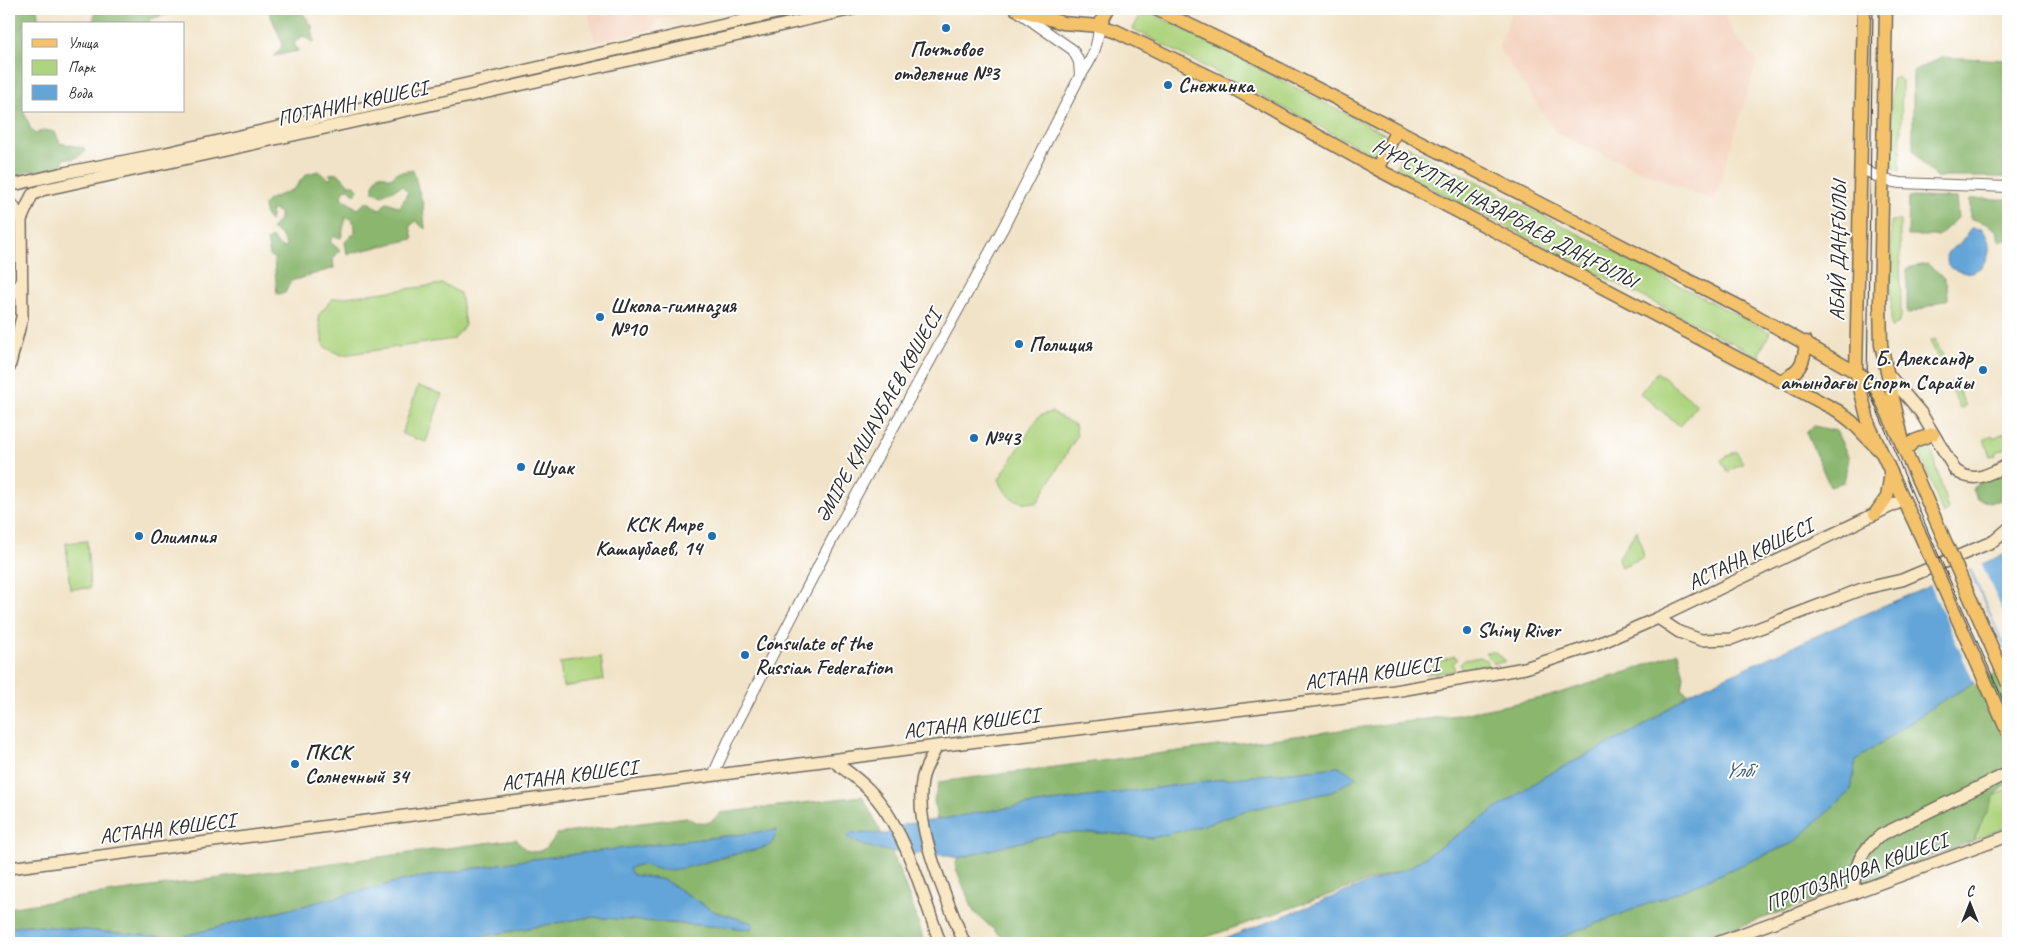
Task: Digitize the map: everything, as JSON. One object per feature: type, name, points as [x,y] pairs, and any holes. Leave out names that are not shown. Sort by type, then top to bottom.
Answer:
[{"type":"main road","name":"ПОТАНИН КӨШЕСІ","points":[[9,186],[166,153],[794,9]]},
{"type":"main road","name":"ПОТАНИН КӨШЕСІ","points":[[9,368],[22,317],[21,220],[32,195],[42,190],[435,104],[853,9]]},
{"type":"main road","name":"НҰРСҰЛТАН НАЗАРБАЕВ ДАҢҒЫЛЫ","points":[[1015,9],[1063,23],[1099,26],[1116,31],[1231,87],[1377,169],[1838,411],[1852,422],[1881,452]]},
{"type":"main road","points":[[1099,26],[1108,9]]},
{"type":"main road","name":"НҰРСҰЛТАН НАЗАРБАЕВ ДАҢҒЫЛЫ","points":[[1156,9],[1250,54],[1744,308],[1806,342],[1866,378],[1877,390],[1905,451]]},
{"type":"main road","name":"АБАЙ ДАҢҒЫЛЫ","points":[[1864,9],[1856,372],[1869,425],[1923,541],[2008,733]]},
{"type":"main road","name":"АБАЙ ДАҢҒЫЛЫ","points":[[1886,9],[1880,302],[1881,345],[1905,451],[2008,684]]},
{"type":"main road","points":[[1377,169],[1397,130]]},
{"type":"main road","points":[[9,202],[21,220]]},
{"type":"main road","points":[[9,297],[16,291],[22,277]]},
{"type":"main road","points":[[1782,381],[1800,367],[1805,358],[1806,342]]},
{"type":"main road","points":[[1887,373],[1921,413],[1954,470],[1972,479],[2008,465]]},
{"type":"main road","points":[[1905,451],[1914,441],[1933,434]]},
{"type":"main road","points":[[1875,514],[1887,497],[1891,473]]},
{"type":"main road","name":"АСТАНА КӨШЕСІ","points":[[9,868],[937,746],[1395,691],[1525,668],[1596,646],[1904,500]]},
{"type":"main road","points":[[1658,618],[1679,632],[1700,640],[1731,639],[1862,589],[1902,580],[1994,541],[2008,529]]},
{"type":"main road","points":[[937,746],[922,780],[922,820],[928,843],[964,943]]},
{"type":"main road","points":[[832,760],[869,790],[895,826],[907,851],[940,943]]},
{"type":"main road","points":[[1852,894],[1858,859],[1866,848],[1881,836],[2008,773]]},
{"type":"main road","name":"ПРОТОЗАНОВА КӨШЕСІ","points":[[1717,943],[2008,836]]},
{"type":"street","points":[[1015,9],[1072,50],[1079,62],[1080,76]]},
{"type":"street","name":"ӘМІРЕ ҚАШАУБАЕВ КӨШЕСІ","points":[[713,776],[733,731],[836,532],[1003,228],[1080,76],[1091,61],[1098,38],[1099,26]]},
{"type":"street","points":[[1860,167],[1883,180],[1900,183],[2008,188]]},
{"type":"shaded area","points":[[587,9],[704,9],[655,20],[655,29],[595,42]]},
{"type":"shaded area","points":[[1513,9],[1721,9],[1734,34],[1757,61],[1714,202],[1557,134],[1498,47]]},
{"type":"green space","points":[[9,9],[37,9],[39,22],[22,22],[22,112],[24,112],[31,130],[35,134],[44,130],[55,132],[60,143],[84,148],[85,152],[73,159],[64,158],[61,171],[27,171],[20,176],[9,178]]},
{"type":"green space","points":[[94,9],[187,9],[150,19],[148,22],[94,22],[96,12]]},
{"type":"green space","points":[[268,9],[300,9],[312,26],[314,43],[303,36],[294,43],[298,51],[274,56],[281,48],[282,42]]},
{"type":"green space","points":[[1144,9],[1385,134],[1374,155],[1133,29]]},
{"type":"green space","points":[[1941,57],[2008,60],[2008,177],[1936,177],[1913,150],[1913,72]]},
{"type":"green space","points":[[1892,78],[1898,78],[1902,81],[1900,171],[1893,168],[1889,161]]},
{"type":"green space","points":[[1407,146],[1770,332],[1758,356],[1395,169]]},
{"type":"green space","points":[[413,170],[423,205],[425,229],[416,221],[410,226],[413,239],[347,254],[345,242],[355,232],[355,227],[352,219],[346,217],[341,238],[334,236],[330,242],[340,250],[333,259],[334,268],[291,281],[285,293],[277,294],[274,258],[270,256],[267,241],[272,238],[283,249],[286,245],[281,235],[271,229],[280,219],[280,213],[272,209],[270,221],[265,215],[264,205],[268,200],[294,189],[306,174],[319,171],[329,179],[332,177],[329,174],[338,173],[349,185],[355,185],[358,190],[355,195],[349,189],[344,190],[341,198],[358,209],[367,201],[379,210],[387,202],[400,207],[408,192],[402,186],[382,195],[373,192],[373,185],[379,174],[391,178],[396,173]]},
{"type":"green space","points":[[1909,197],[1956,198],[1958,218],[1938,236],[1908,236]]},
{"type":"green space","points":[[1970,199],[2008,199],[2008,240],[1999,241],[1997,231],[1987,224],[1970,218]]},
{"type":"green space","points":[[1891,221],[1900,221],[1901,318],[1894,327],[1891,327]]},
{"type":"green space","points":[[1927,264],[1944,278],[1948,299],[1907,314],[1907,268]]},
{"type":"green space","points":[[443,284],[460,293],[465,325],[454,339],[342,355],[324,347],[318,316],[332,299]]},
{"type":"green space","points":[[1935,339],[1946,363],[1942,366],[1930,341]]},
{"type":"green space","points":[[1657,372],[1697,405],[1680,426],[1640,393]]},
{"type":"green space","points":[[1954,382],[1966,406],[1960,408],[1949,384]]},
{"type":"green space","points":[[418,386],[442,394],[426,442],[402,434]]},
{"type":"green space","points":[[1051,412],[1075,425],[1077,436],[1037,503],[1017,501],[1005,491],[999,479],[1039,416]]},
{"type":"green space","points":[[1814,426],[1836,431],[1849,458],[1844,482],[1830,486],[1806,433]]},
{"type":"green space","points":[[2008,431],[2008,447],[1995,453],[1996,455],[1990,456],[1984,439],[1990,436],[1994,438]]},
{"type":"green space","points":[[1926,443],[1931,446],[1948,510],[1943,515],[1920,452]]},
{"type":"green space","points":[[1736,451],[1743,463],[1728,472],[1721,460]]},
{"type":"green space","points":[[2000,473],[2008,475],[2008,497],[1993,502],[1977,499],[1973,489],[1976,484]]},
{"type":"green space","points":[[1637,530],[1644,557],[1621,567],[1618,559]]},
{"type":"green space","points":[[87,541],[90,588],[70,589],[66,543]]},
{"type":"green space","points":[[1485,652],[1495,652],[1506,661],[1494,664]]},
{"type":"green space","points":[[1678,652],[1684,676],[1682,689],[1688,694],[1644,726],[1545,776],[1410,867],[1195,941],[1021,943],[1002,937],[974,912],[955,866],[958,858],[1057,833],[1106,833],[1152,838],[1198,827],[1243,811],[1332,792],[1356,777],[1339,767],[1224,779],[1000,809],[937,820],[934,800],[939,782],[1457,715],[1547,697],[1633,670]]},
{"type":"green space","points":[[1454,656],[1458,659],[1453,664],[1455,671],[1426,674],[1424,671],[1436,663]]},
{"type":"green space","points":[[601,657],[604,680],[563,687],[560,663]]},
{"type":"green space","points":[[1480,657],[1486,660],[1488,666],[1462,670],[1460,664],[1465,660]]},
{"type":"green space","points":[[2008,663],[2008,784],[1994,796],[1973,841],[1881,877],[1692,943],[1546,943],[1676,893],[1795,842],[1851,790],[1856,760],[1939,703]]},
{"type":"green space","points":[[2008,790],[2008,826],[1973,841],[1994,796]]},
{"type":"green space","points":[[862,796],[894,857],[916,915],[924,943],[445,943],[590,917],[751,929],[753,923],[715,912],[664,880],[633,875],[629,869],[639,865],[670,869],[696,865],[772,844],[776,830],[525,860],[405,880],[176,938],[28,925],[9,928],[9,908],[14,907],[516,839],[521,846],[532,852],[548,846],[557,834],[687,817],[696,822],[704,823],[712,820],[720,813]]},
{"type":"water","points":[[1971,228],[1982,229],[1988,239],[1989,249],[1987,258],[1983,265],[1976,270],[1958,271],[1948,265],[1946,256],[1948,252],[1962,242]]},
{"type":"water","name":"Үлбі","points":[[2008,553],[2008,663],[1939,703],[1856,760],[1851,790],[1795,842],[1676,893],[1546,943],[1214,943],[1410,867],[1545,776],[1644,726],[1688,694],[1878,608]]},
{"type":"water","points":[[1340,767],[1357,777],[1332,792],[1243,811],[1198,827],[1152,838],[1106,833],[1057,833],[958,858],[944,855],[887,851],[860,844],[847,837],[851,833],[886,834],[905,824],[1000,809],[1224,779]]},
{"type":"water","points":[[777,830],[772,844],[766,847],[678,869],[662,870],[645,865],[637,865],[629,869],[633,875],[664,880],[715,912],[753,923],[751,929],[590,917],[445,943],[9,943],[9,928],[28,925],[176,938],[405,880],[525,860]]},
{"type":"pier","points":[[1981,562],[2008,623],[2008,653],[1970,567]]},
{"type":"pier","points":[[1968,567],[2008,657],[2008,666],[1975,685],[1930,584]]},
{"type":"tram line","points":[[1873,9],[1867,380],[1869,391],[1931,538],[2008,711]]},
{"type":"place","name":"Почтовое отделение №3","points":[[946,28]]},
{"type":"place","name":"Снежинка","points":[[1168,85]]},
{"type":"place","name":"Школа-гимназия №10","points":[[600,317]]},
{"type":"place","name":"Полиция","points":[[1019,344]]},
{"type":"place","name":"Б. Александр атындағы Спорт Сарайы","points":[[1983,370]]},
{"type":"place","name":"№43","points":[[974,438]]},
{"type":"place","name":"Шуак","points":[[521,467]]},
{"type":"place","name":"Олимпия","points":[[139,536]]},
{"type":"place","name":"КСК Амре Кашаубаев, 14","points":[[712,536]]},
{"type":"place","name":"Shiny River","points":[[1467,630]]},
{"type":"place","name":"Consulate of the Russian Federation","points":[[745,655]]},
{"type":"place","name":"ПКСК Солнечный 34","points":[[295,764]]}]
